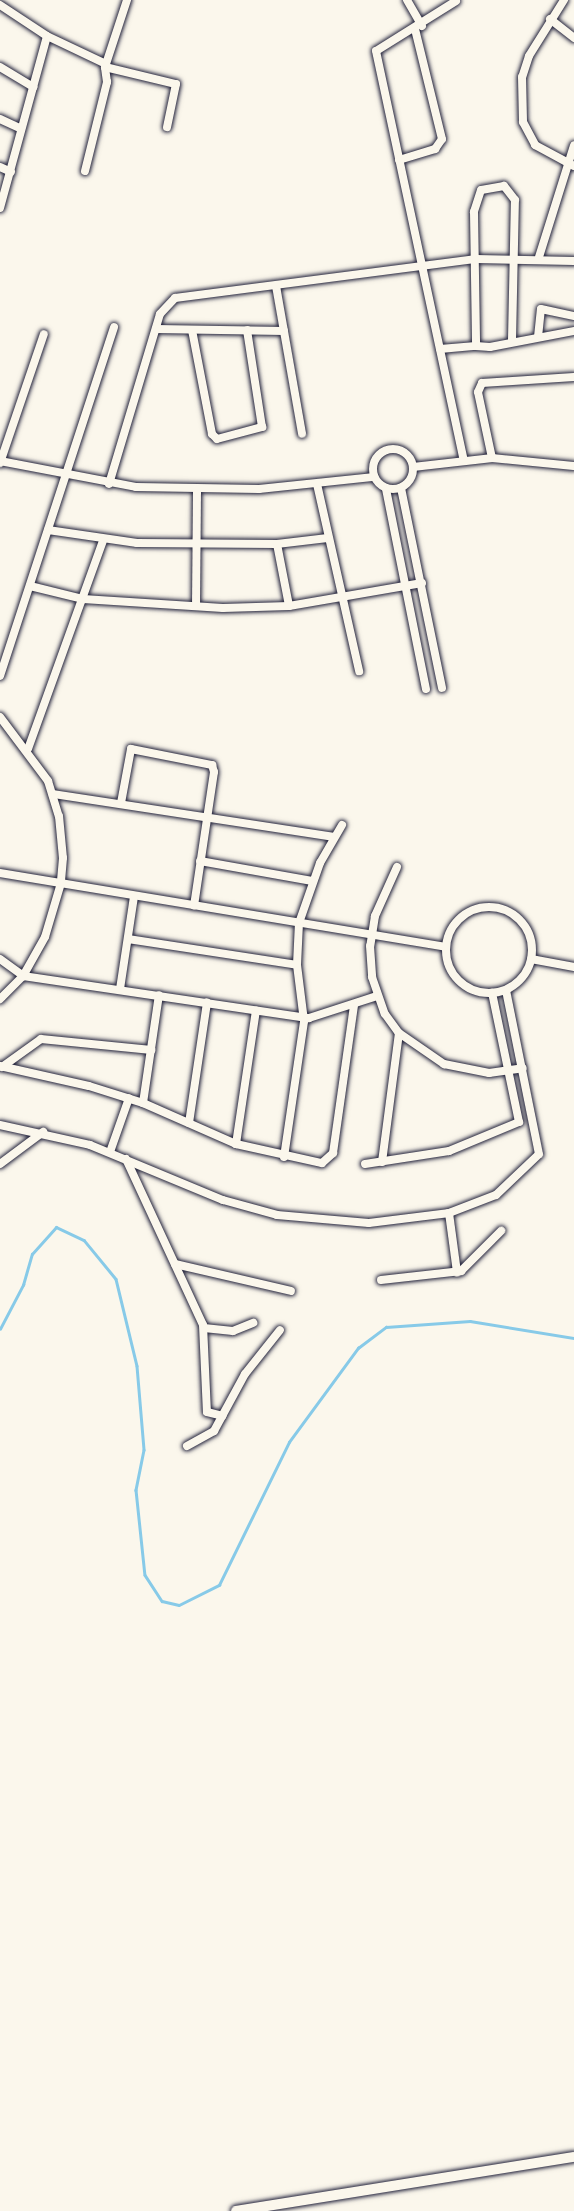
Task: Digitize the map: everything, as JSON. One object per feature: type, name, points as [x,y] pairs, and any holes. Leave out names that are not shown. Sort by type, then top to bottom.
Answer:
[{"type":"street","points":[[85,171],[107,82],[105,66],[127,0]]},
{"type":"street","points":[[399,160],[435,149],[442,139],[418,28],[407,0]]},
{"type":"street","points":[[564,0],[550,19],[522,77],[523,122],[536,145],[570,165]]},
{"type":"street","points":[[456,1],[418,28],[381,44],[376,51],[464,460]]},
{"type":"street","points":[[0,2],[47,36],[105,66],[176,85],[167,127]]},
{"type":"street","points":[[550,19],[574,38]]},
{"type":"street","points":[[0,208],[47,36]]},
{"type":"street","points":[[0,67],[33,87]]},
{"type":"street","points":[[0,119],[21,129]]},
{"type":"street","points":[[539,257],[570,165],[574,145]]},
{"type":"street","points":[[0,167],[10,172]]},
{"type":"street","points":[[476,346],[475,197],[481,190],[504,186],[515,200],[512,340]]},
{"type":"street","points":[[108,484],[163,309],[180,296],[421,268],[476,259],[539,257],[574,261]]},
{"type":"street","points":[[276,286],[302,434]]},
{"type":"street","points":[[538,337],[541,309],[574,316]]},
{"type":"street","points":[[0,676],[114,327]]},
{"type":"street","points":[[156,330],[284,331]]},
{"type":"street","points":[[192,330],[212,434],[217,439],[262,427],[247,330]]},
{"type":"street","points":[[440,349],[490,347],[512,340],[574,331]]},
{"type":"street","points":[[44,334],[0,462],[108,484],[197,489],[317,484],[374,477]]},
{"type":"street","points":[[492,458],[478,393],[482,383],[574,377]]},
{"type":"street","points":[[374,477],[377,457],[388,450],[407,455],[413,467],[411,480],[401,488],[386,489]]},
{"type":"street","points":[[413,467],[492,458],[574,466]]},
{"type":"street","points":[[374,477],[386,489],[426,689]]},
{"type":"street","points":[[317,484],[359,671]]},
{"type":"street","points":[[401,488],[442,688]]},
{"type":"street","points":[[196,606],[197,489]]},
{"type":"street","points":[[48,530],[103,541],[197,546],[277,544],[328,538]]},
{"type":"street","points":[[28,749],[103,541]]},
{"type":"street","points":[[277,544],[289,606]]},
{"type":"street","points":[[30,586],[83,598],[196,606],[289,606],[422,583]]},
{"type":"street","points":[[0,717],[28,749],[53,794],[62,831],[61,883],[45,937],[23,976],[0,999]]},
{"type":"street","points":[[121,803],[127,753],[134,749],[210,763],[214,772],[194,906]]},
{"type":"street","points":[[53,794],[334,837]]},
{"type":"street","points":[[284,1157],[304,1017],[297,965],[299,923],[312,881],[342,825]]},
{"type":"street","points":[[200,861],[312,881]]},
{"type":"street","points":[[397,867],[371,935],[370,966],[377,996],[399,1034],[423,1053],[455,1068],[509,1071],[523,1068]]},
{"type":"street","points":[[0,873],[446,947]]},
{"type":"street","points":[[120,989],[134,896]]},
{"type":"street","points":[[483,908],[498,908],[517,918],[527,929],[531,959],[523,977],[506,990],[477,992],[459,981],[450,969],[446,947],[453,927],[463,916],[483,908]]},
{"type":"street","points":[[128,939],[297,965]]},
{"type":"street","points":[[0,959],[23,976],[304,1017],[319,1018],[377,996]]},
{"type":"street","points":[[531,959],[574,967]]},
{"type":"street","points":[[0,1125],[43,1132],[110,1152],[223,1200],[295,1218],[369,1223],[449,1213],[496,1195],[539,1154],[506,990]]},
{"type":"street","points":[[365,1164],[449,1151],[517,1123],[520,1115],[492,993]]},
{"type":"street","points":[[143,1103],[159,995]]},
{"type":"street","points":[[189,1123],[207,1002]]},
{"type":"street","points":[[1,1066],[129,1098],[236,1143],[284,1157],[322,1163],[332,1156],[354,1005]]},
{"type":"street","points":[[236,1143],[256,1010]]},
{"type":"street","points":[[382,1162],[399,1034]]},
{"type":"street","points":[[1,1066],[29,1044],[45,1038],[151,1050]]},
{"type":"street","points":[[110,1152],[129,1098]]},
{"type":"street","points":[[0,1164],[43,1132]]},
{"type":"street","points":[[126,1159],[204,1328],[206,1410],[223,1416]]},
{"type":"street","points":[[449,1213],[457,1272]]},
{"type":"street","points":[[381,1280],[457,1272],[500,1231]]},
{"type":"street","points":[[175,1264],[290,1291]]},
{"type":"street","points":[[204,1328],[233,1331],[253,1323]]},
{"type":"street","points":[[187,1446],[211,1435],[244,1374],[280,1329]]},
{"type":"street","points":[[236,2211],[574,2157]]},
{"type":"waterway","points":[[0,1329],[23,1285],[32,1254],[56,1227],[84,1240],[116,1279],[137,1366],[144,1450],[136,1490],[145,1575],[162,1601],[179,1605],[219,1585],[289,1442],[358,1348],[386,1327],[470,1321],[574,1338]]}]
